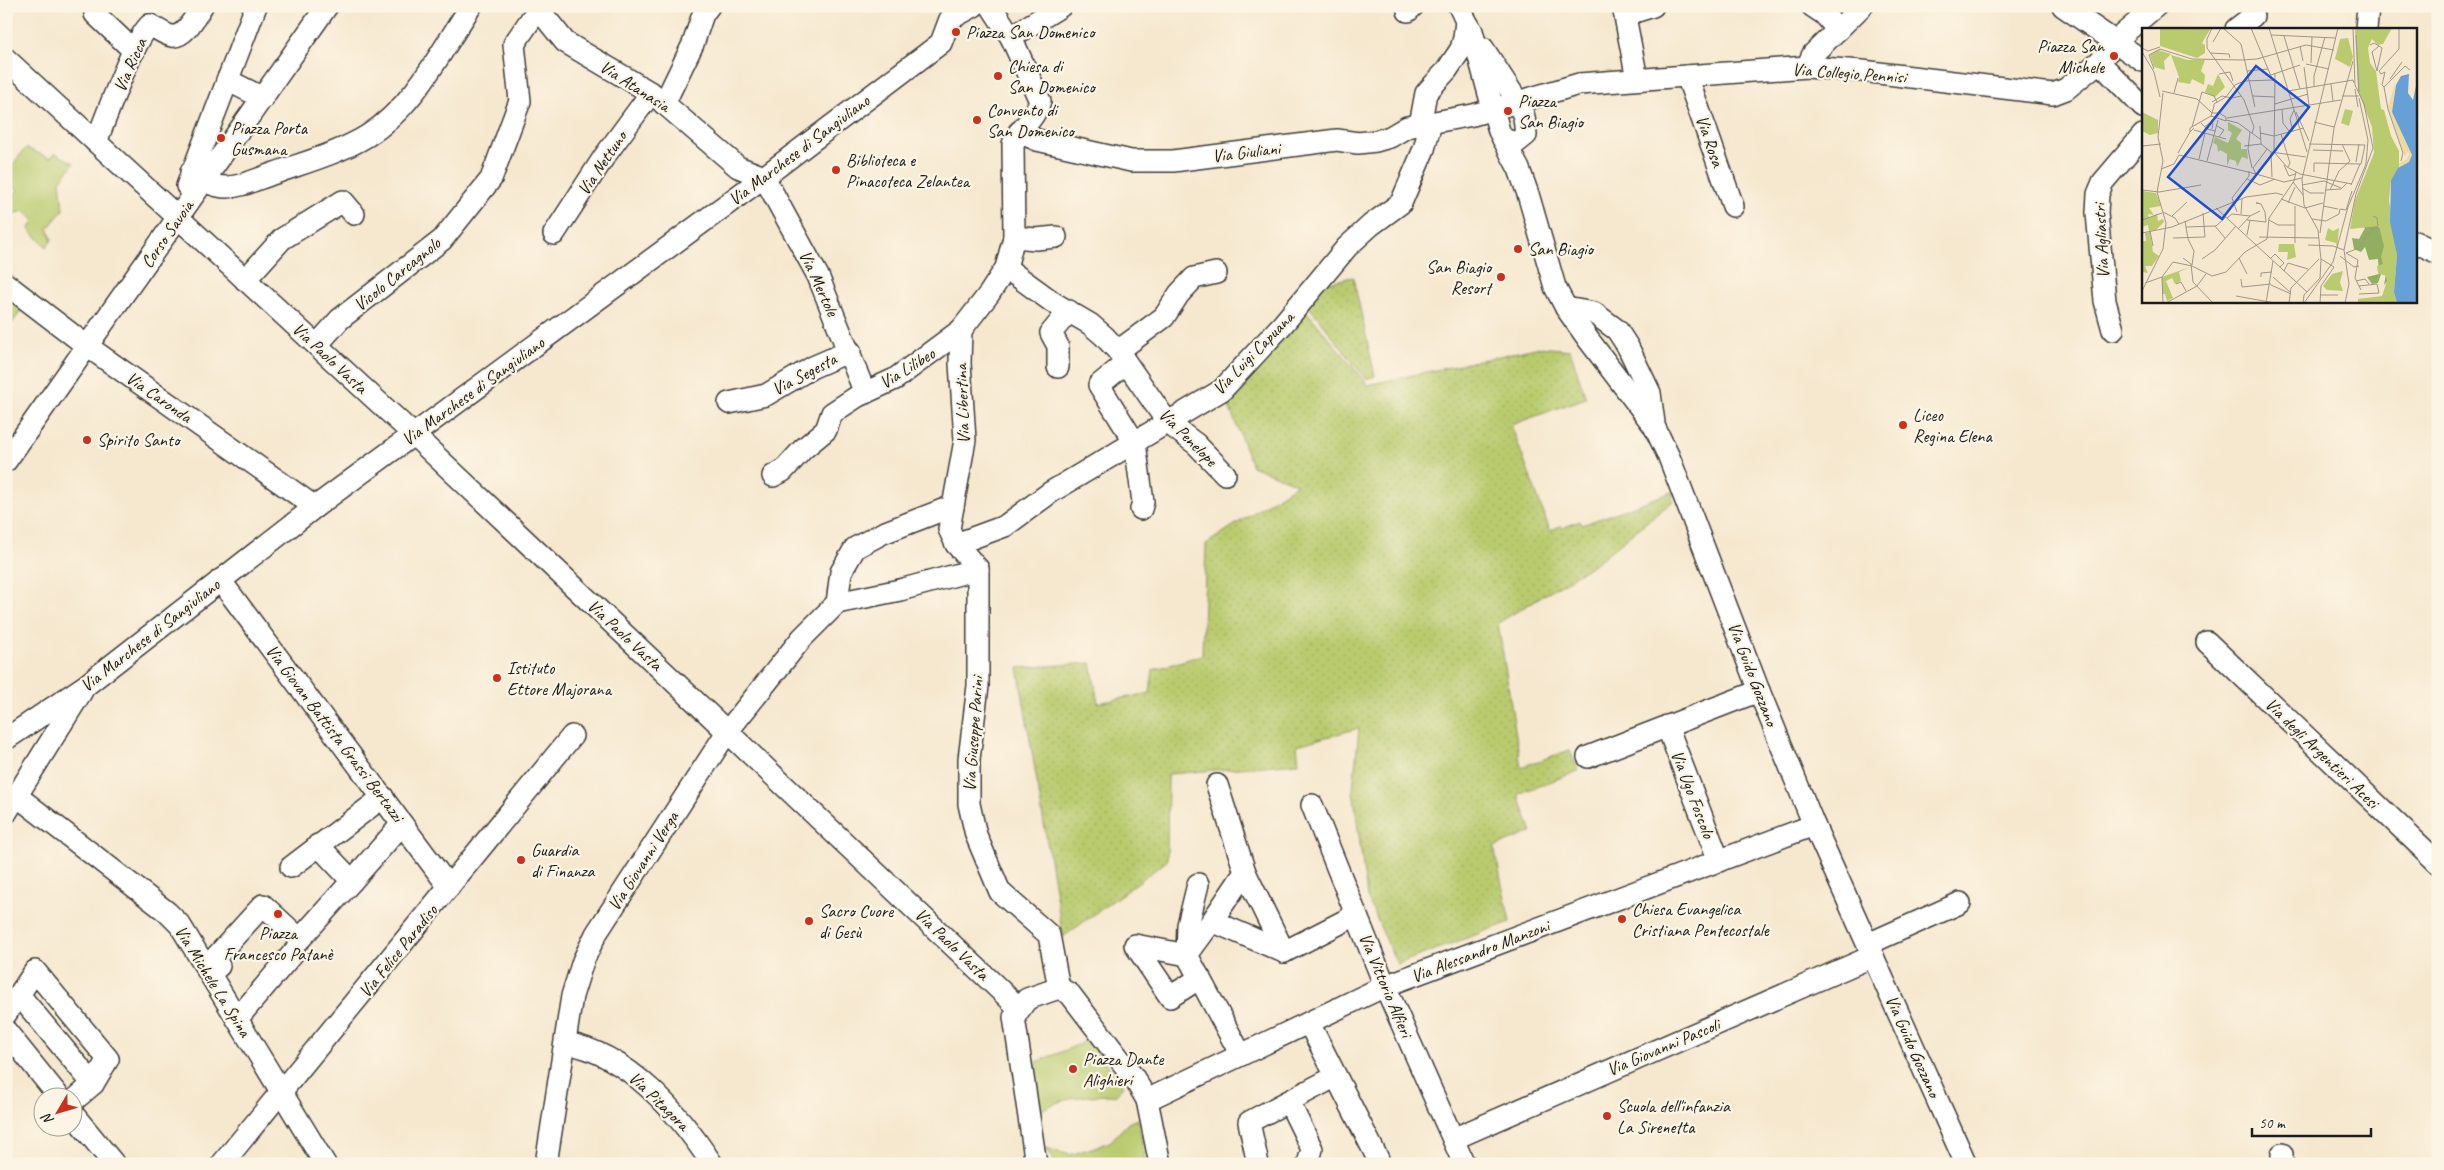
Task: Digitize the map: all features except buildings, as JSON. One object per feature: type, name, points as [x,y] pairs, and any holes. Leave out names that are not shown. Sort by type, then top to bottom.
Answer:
[{"type":"street","name":"Via Ricca","points":[[96,142],[134,51],[150,26],[172,36],[179,34],[185,30],[202,6]]},
{"type":"street","name":"Corso Savoia","points":[[6,461],[178,217],[197,177],[263,98],[327,6]]},
{"type":"street","points":[[252,8],[197,177],[227,189],[346,147],[368,136],[386,122],[410,97],[470,6]]},
{"type":"street","name":"Via Nettuno","points":[[554,234],[604,157],[658,98],[693,44],[703,14],[709,6]]},
{"type":"street","points":[[947,13],[974,6]]},
{"type":"street","points":[[991,6],[1011,37],[1061,6]]},
{"type":"street","points":[[1637,79],[1624,10],[1653,6]]},
{"type":"street","points":[[1812,6],[1824,14],[1838,30]]},
{"type":"street","points":[[1807,67],[1813,54],[1862,6]]},
{"type":"street","points":[[2063,6],[2118,40],[2142,60]]},
{"type":"street","name":"Via Collegio Pennisi","points":[[1483,112],[1579,84],[1807,67],[1862,71],[2053,94],[2066,89],[2097,64],[2118,40],[2156,6]]},
{"type":"street","points":[[2366,28],[2368,6]]},
{"type":"street","name":"Via Atanasia","points":[[537,8],[564,42],[658,98],[738,167],[764,177]]},
{"type":"street","name":"Vicolo Carcagnolo","points":[[317,345],[340,319],[442,240],[491,179],[520,101],[514,44],[537,8]]},
{"type":"street","name":"Via Marchese di Sangiuliano","points":[[6,739],[85,686],[315,507],[764,177],[940,43],[947,13]]},
{"type":"street","points":[[95,14],[134,51]]},
{"type":"street","points":[[2237,28],[2253,16]]},
{"type":"street","points":[[1466,20],[1526,100],[1524,117],[1528,194]]},
{"type":"street","points":[[1466,20],[1483,112],[1503,139],[1519,169],[1528,194]]},
{"type":"street","name":"Via Luigi Capuana","points":[[956,544],[1005,526],[1051,492],[1222,390],[1283,324],[1347,247],[1371,225],[1402,202],[1424,149],[1426,93],[1448,70],[1460,49],[1466,20]]},
{"type":"street","name":"Via Lilibeo","points":[[773,476],[783,471],[803,449],[826,430],[832,413],[865,393],[895,379],[961,330],[1006,268],[1014,237],[1013,144],[1019,132],[1038,108],[1040,101],[1011,37]]},
{"type":"street","name":"Via Paolo Vasta","points":[[6,59],[317,345],[1019,1008]]},
{"type":"street","points":[[2097,64],[2142,106]]},
{"type":"street","name":"Via Rosa","points":[[1687,76],[1733,206]]},
{"type":"street","points":[[227,80],[263,98]]},
{"type":"street","name":"Via Giuliani","points":[[1019,132],[1037,140],[1131,160],[1173,161],[1338,140],[1376,141],[1390,137],[1408,127],[1483,112]]},
{"type":"street","points":[[1503,139],[1516,143],[1526,135]]},
{"type":"street","name":"Via Agliastri","points":[[2113,330],[2104,301],[2097,213],[2098,194],[2103,182],[2142,137]]},
{"type":"street","name":"Via Mertole","points":[[764,177],[818,276],[850,351],[865,393]]},
{"type":"street","name":"Via Guido Gozzano","points":[[1528,194],[1555,287],[1566,308],[1654,426],[1682,486],[1759,691],[1814,826],[1966,1164]]},
{"type":"street","points":[[245,280],[282,239],[343,201],[354,214]]},
{"type":"street","points":[[1014,237],[1036,239],[1056,237]]},
{"type":"street","points":[[2416,242],[2438,253]]},
{"type":"street","name":"Via Penelope","points":[[1006,268],[1090,324],[1122,357],[1168,422],[1196,444],[1225,474]]},
{"type":"street","points":[[1141,509],[1143,502],[1135,443],[1099,384],[1122,357],[1164,317],[1179,294],[1194,278],[1216,273]]},
{"type":"street","name":"Via Caronda","points":[[6,284],[87,346],[315,507]]},
{"type":"street","points":[[1566,308],[1594,312],[1617,330],[1628,347],[1650,393],[1654,426]]},
{"type":"street","points":[[1058,367],[1058,346],[1051,333],[1069,311]]},
{"type":"street","name":"Via Libertina","points":[[952,506],[965,440],[960,363],[961,330]]},
{"type":"street","name":"Via Segesta","points":[[728,403],[766,395],[813,367],[850,351]]},
{"type":"street","points":[[952,506],[949,529],[956,544],[978,570],[837,603],[841,572],[856,548],[883,533],[952,506]]},
{"type":"street","name":"Via Giuseppe Parini","points":[[978,570],[978,686],[969,759],[969,804],[976,835],[1000,892],[1049,935],[1058,981]]},
{"type":"street","name":"Via Giovan Battista Grassi Bertazzi","points":[[220,580],[450,887]]},
{"type":"street","name":"Via Giovanni Verga","points":[[546,1164],[572,996],[583,961],[596,934],[727,732],[802,638],[837,603]]},
{"type":"street","name":"Via degli Argentieri Acesi","points":[[2207,642],[2438,863]]},
{"type":"street","points":[[11,804],[85,686]]},
{"type":"street","points":[[1588,757],[1759,691]]},
{"type":"street","name":"Via Ugo Foscolo","points":[[1667,726],[1719,861]]},
{"type":"street","name":"Via Felice Paradiso","points":[[222,1164],[572,736]]},
{"type":"street","points":[[1217,785],[1245,872],[1284,952]]},
{"type":"street","points":[[291,867],[383,797]]},
{"type":"street","name":"Via Michele La Spina","points":[[11,804],[167,912],[180,924],[325,1164]]},
{"type":"street","name":"Via Vittorio Alfieri","points":[[1312,805],[1385,986],[1464,1164]]},
{"type":"street","points":[[210,973],[219,966],[214,959],[263,905],[300,939],[402,824]]},
{"type":"street","name":"Via Alessandro Manzoni","points":[[1150,1098],[1385,986],[1814,826]]},
{"type":"street","points":[[318,845],[352,881]]},
{"type":"street","points":[[1187,955],[1245,872]]},
{"type":"street","points":[[1198,884],[1188,925],[1187,955],[1241,1055]]},
{"type":"street","name":"Via Giovanni Pascoli","points":[[1453,1138],[1871,950],[1960,903]]},
{"type":"street","points":[[1284,952],[1356,915]]},
{"type":"street","points":[[1212,921],[1284,952]]},
{"type":"street","points":[[1187,955],[1135,945],[1170,997],[1200,978]]},
{"type":"street","points":[[238,1019],[294,952]]},
{"type":"street","points":[[6,1014],[36,971],[108,1059],[93,1084],[82,1093]]},
{"type":"street","points":[[1036,1164],[1014,1017],[1027,999],[1058,981],[1150,1098],[1160,1164]]},
{"type":"street","points":[[20,996],[93,1084]]},
{"type":"street","points":[[1309,1023],[1379,1164]]},
{"type":"street","points":[[6,1031],[52,1088]]},
{"type":"street","name":"Via Pitagora","points":[[566,1043],[586,1048],[628,1070],[662,1100],[694,1136],[712,1164]]},
{"type":"street","points":[[1258,1164],[1249,1122],[1326,1082]]},
{"type":"street","points":[[1289,1102],[1312,1149],[1308,1164]]},
{"type":"street","points":[[82,1125],[114,1164]]},
{"type":"green space","points":[[26,148],[50,158],[55,153],[74,163],[60,181],[63,210],[48,228],[52,240],[47,247],[29,230],[34,221],[25,211],[11,214],[6,209],[6,203],[18,190],[6,181],[6,173]]},
{"type":"green space","points":[[1353,277],[1375,376],[1366,379],[1307,304],[1324,283]]},
{"type":"green space","points":[[6,296],[22,309],[6,332]]},
{"type":"green space","points":[[1303,307],[1368,385],[1540,347],[1570,350],[1586,398],[1511,425],[1550,531],[1560,526],[1562,528],[1580,521],[1582,525],[1672,492],[1673,501],[1594,564],[1498,623],[1521,767],[1570,750],[1578,771],[1518,794],[1532,832],[1494,847],[1510,922],[1397,964],[1367,897],[1353,790],[1359,728],[1297,745],[1299,763],[1168,774],[1167,861],[1063,937],[1018,668],[1091,663],[1098,703],[1150,693],[1153,670],[1202,655],[1206,544],[1297,484],[1252,466],[1224,393]]},
{"type":"green space","points":[[1088,1038],[1123,1087],[1115,1095],[1086,1096],[1066,1100],[1039,1112],[1032,1064],[1080,1044]]},
{"type":"green space","points":[[1138,1119],[1146,1164],[1056,1164],[1046,1148],[1070,1155],[1110,1142],[1128,1123]]},
{"type":"place","name":"Piazza San Domenico","points":[[956,32]]},
{"type":"place","name":"Piazza San Michele","points":[[2114,56]]},
{"type":"place","name":"Chiesa di San Domenico","points":[[998,76]]},
{"type":"place","name":"Piazza San Biagio","points":[[1508,111]]},
{"type":"place","name":"Convento di San Domenico","points":[[977,120]]},
{"type":"place","name":"Piazza Porta Gusmana","points":[[221,138]]},
{"type":"place","name":"Biblioteca e Pinacoteca Zelantea","points":[[836,170]]},
{"type":"place","name":"San Biagio","points":[[1518,249]]},
{"type":"place","name":"San Biagio Resort","points":[[1501,277]]},
{"type":"place","name":"Liceo Regina Elena","points":[[1903,425]]},
{"type":"place","name":"Spirito Santo","points":[[87,440]]},
{"type":"place","name":"Istituto Ettore Majorana","points":[[497,678]]},
{"type":"place","name":"Guardia di Finanza","points":[[521,860]]},
{"type":"place","name":"Piazza Francesco Patanè","points":[[278,914]]},
{"type":"place","name":"Chiesa Evangelica Cristiana Pentecostale","points":[[1622,919]]},
{"type":"place","name":"Sacro Cuore di Gesù","points":[[809,921]]},
{"type":"place","name":"Piazza Dante Alighieri","points":[[1073,1069]]},
{"type":"place","name":"Scuola dell'infanzia La Sirenetta","points":[[1607,1116]]}]
